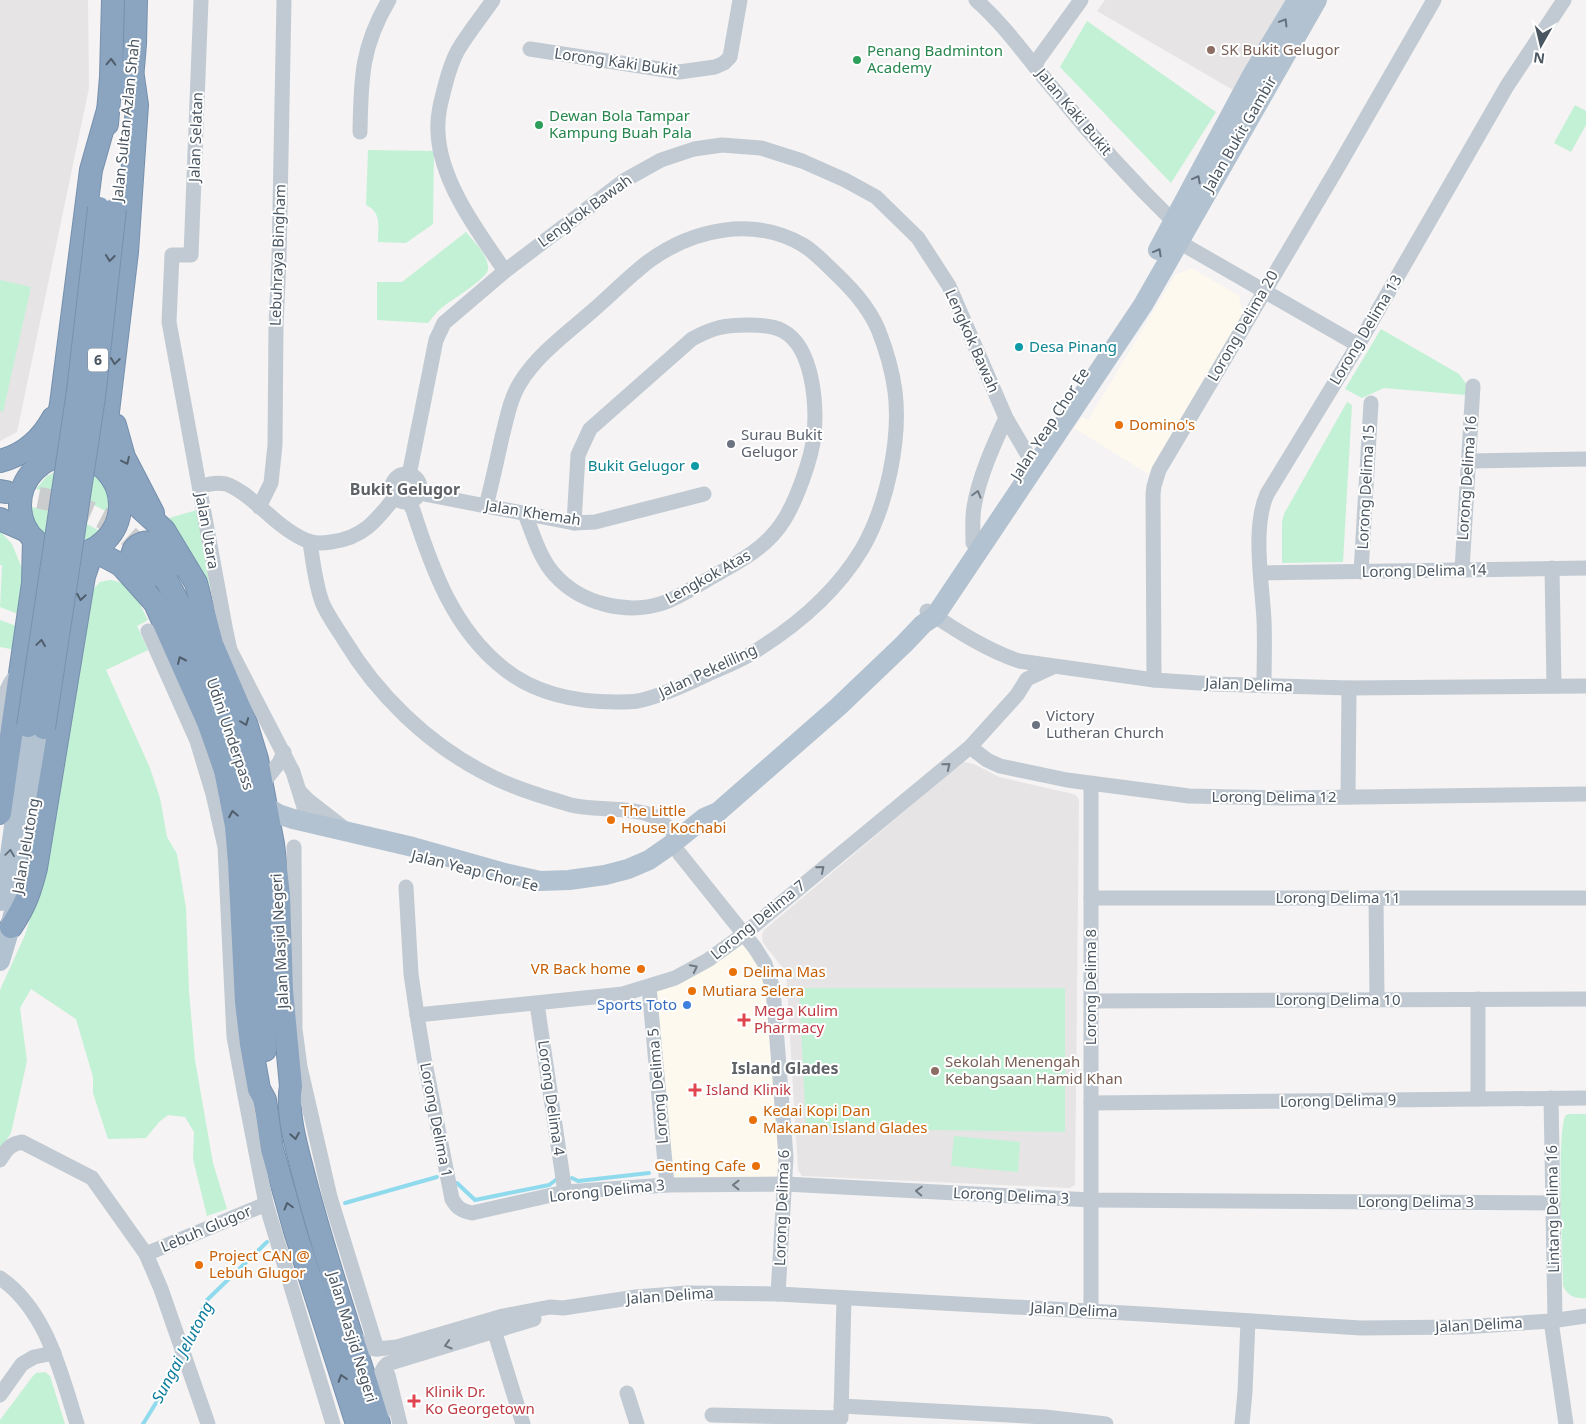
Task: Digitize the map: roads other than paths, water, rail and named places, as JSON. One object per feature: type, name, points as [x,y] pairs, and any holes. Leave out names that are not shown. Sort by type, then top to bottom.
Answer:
[{"type":"highway","name":"Jalan Sultan Azlan Shah","points":[[107,208],[108,110],[113,0]]},
{"type":"highway","name":"Jalan Sultan Azlan Shah","points":[[107,208],[121,153],[133,77],[136,0]]},
{"type":"highway","points":[[19,529],[48,550],[66,555],[92,550],[109,537],[118,522],[120,504],[106,452],[105,437],[127,252],[135,155],[137,105],[133,77]]},
{"type":"highway","points":[[0,813],[33,583],[30,563],[19,529],[20,504],[24,486],[48,452],[54,439],[61,404],[92,170],[108,110]]},
{"type":"highway","name":"6","points":[[36,727],[69,509],[94,397],[107,208]]},
{"type":"highway","points":[[61,404],[64,418],[68,425],[83,432],[91,430],[101,420],[110,397]]},
{"type":"highway","points":[[110,397],[118,441],[124,457],[149,507],[164,530]]},
{"type":"highway","points":[[0,461],[18,455],[31,447],[46,431],[61,404]]},
{"type":"highway","points":[[2,485],[57,457],[78,456],[97,463],[114,482]]},
{"type":"highway","name":"Jalan Masjid Negeri","points":[[114,482],[164,530],[196,583],[212,644],[246,722],[263,783],[267,807],[284,846],[279,895],[282,991],[291,1086],[288,1100],[311,1202],[378,1424]]},
{"type":"highway","points":[[156,602],[152,586],[132,559],[135,548],[145,542],[153,543],[162,549],[212,644]]},
{"type":"highway","points":[[11,927],[31,892],[84,576],[92,550]]},
{"type":"highway","name":"Jalan Masjid Negeri","points":[[92,550],[121,565],[156,602],[208,722],[224,770],[236,826],[243,962],[251,1044],[259,1089],[265,1100],[272,1149],[298,1240],[294,1275],[357,1424]]},
{"type":"highway","name":"Udini Underpass","points":[[152,561],[168,583],[205,664],[223,706],[249,786],[257,838],[264,1045],[270,1086],[265,1100]]},
{"type":"highway","name":"Udini Underpass","points":[[264,1011],[279,1088],[288,1100]]},
{"type":"main road","name":"Jalan Bukit Gambir","points":[[1174,222],[1251,77],[1297,0]]},
{"type":"main road","name":"Jalan Bukit Gambir","points":[[1179,242],[1316,0]]},
{"type":"main road","name":"Jalan Yeap Chor Ee","points":[[284,846],[284,835],[292,830],[303,830],[539,888],[570,889],[611,883],[645,872],[679,846],[704,818],[718,812],[838,707],[904,644],[928,617],[1032,462],[1132,297],[1174,222]]},
{"type":"main road","name":"Jalan Yeap Chor Ee","points":[[928,617],[973,543],[1143,306],[1179,242]]},
{"type":"main road","name":"Jalan Jelutong","points":[[0,901],[36,727]]},
{"type":"main road","name":"Jalan Jelutong","points":[[0,961],[11,927],[25,867],[36,727]]},
{"type":"main road","name":"Jalan Yeap Chor Ee","points":[[267,807],[284,817],[413,847],[505,874],[540,880],[570,880],[605,875],[628,869],[679,846]]},
{"type":"street","name":"Jalan Selatan","points":[[172,255],[191,256],[201,0]]},
{"type":"street","name":"Lebuhraya Bingham","points":[[259,507],[271,483],[274,461],[284,0]]},
{"type":"street","points":[[360,132],[361,86],[365,58],[377,21],[389,0]]},
{"type":"street","points":[[493,0],[458,51],[447,78],[440,103],[438,132],[441,152],[453,186],[469,216],[505,272]]},
{"type":"street","name":"Lorong Kaki Bukit","points":[[530,49],[679,72],[715,67],[724,63],[730,57],[740,0]]},
{"type":"street","name":"Jalan Kaki Bukit","points":[[976,0],[1001,24],[1096,141],[1138,187],[1174,222]]},
{"type":"street","points":[[1034,65],[1081,0]]},
{"type":"street","name":"Lorong Delima 20","points":[[1154,680],[1154,486],[1159,470],[1434,0]]},
{"type":"street","name":"Lorong Delima 13","points":[[1264,686],[1264,624],[1260,521],[1262,506],[1267,494],[1358,345],[1507,86],[1564,0]]},
{"type":"street","name":"Lengkok Bawah","points":[[409,474],[436,340],[444,323],[505,272],[624,180],[660,160],[694,149],[722,145],[761,148],[802,161],[845,180],[876,197],[918,238],[949,286],[1006,418],[1032,462]]},
{"type":"street","name":"Jalan Pekeliling","points":[[414,498],[413,510],[425,549],[449,602],[470,634],[486,653],[506,671],[534,687],[567,698],[598,702],[636,701],[675,689],[747,656],[798,622],[842,578],[863,547],[879,511],[888,482],[895,439],[895,394],[892,372],[876,325],[862,300],[823,261],[803,245],[779,234],[760,229],[743,228],[706,234],[687,240],[649,261],[546,352],[526,374],[510,403],[486,506]]},
{"type":"street","points":[[1179,242],[1358,345]]},
{"type":"street","name":"Jalan Utara","points":[[172,255],[169,322],[230,650],[284,752],[304,807],[302,821]]},
{"type":"street","name":"Lengkok Atas","points":[[525,514],[547,564],[555,575],[587,599],[606,604],[628,608],[646,607],[663,602],[750,556],[784,520],[799,487],[814,436],[815,410],[807,362],[796,341],[782,330],[762,326],[732,325],[711,328],[692,338],[590,429],[578,454],[574,523]]},
{"type":"street","name":"Lorong Delima 16","points":[[1462,570],[1473,386]]},
{"type":"street","name":"Lorong Delima 15","points":[[1361,572],[1371,403]]},
{"type":"street","points":[[973,543],[973,510],[976,497],[994,444],[1006,418]]},
{"type":"street","points":[[1469,461],[1586,459]]},
{"type":"street","points":[[409,474],[413,476],[419,484],[414,498],[401,502],[395,497],[391,489],[394,481],[400,475],[409,474]]},
{"type":"street","points":[[200,487],[213,483],[225,484],[236,488],[281,526],[310,542],[340,541],[353,537],[365,530],[379,517],[395,497]]},
{"type":"street","name":"Jalan Khemah","points":[[414,498],[486,506],[574,523],[596,522],[704,494]]},
{"type":"street","name":"Lorong Delima 6","points":[[310,542],[314,572],[322,603],[353,654],[378,686],[404,714],[430,738],[469,765],[510,784],[573,805],[655,817],[679,846],[765,964],[773,989],[786,1157],[778,1294]]},
{"type":"street","points":[[1552,568],[1554,686]]},
{"type":"street","name":"Lorong Delima 14","points":[[1262,574],[1586,568]]},
{"type":"street","name":"Jalan Delima","points":[[928,617],[1003,656],[1019,661],[1154,680],[1349,688],[1586,686]]},
{"type":"street","points":[[148,631],[197,741],[213,794],[225,847],[234,1038],[266,1204],[294,1275],[332,1424]]},
{"type":"street","name":"Lorong Delima 7","points":[[1010,701],[1016,684],[1019,661]]},
{"type":"street","name":"Lorong Delima 7","points":[[417,1016],[623,994],[674,978],[708,960],[744,934],[970,747],[991,725],[1027,680],[1053,667]]},
{"type":"street","points":[[0,729],[5,694],[11,680],[22,670]]},
{"type":"street","points":[[1348,797],[1349,688]]},
{"type":"street","name":"Lorong Delima 12","points":[[970,747],[987,760],[1000,766],[1092,784],[1208,797],[1586,794]]},
{"type":"street","points":[[263,783],[279,763],[284,752]]},
{"type":"street","name":"Lorong Delima 8","points":[[1091,1310],[1092,784]]},
{"type":"street","name":"Jalan Utara","points":[[300,792],[350,832]]},
{"type":"street","points":[[284,846],[295,1028],[300,1067],[330,1197],[377,1349],[370,1348],[352,1336]]},
{"type":"street","points":[[406,887],[411,974],[417,1016]]},
{"type":"street","name":"Lorong Delima 11","points":[[1091,898],[1586,898]]},
{"type":"street","points":[[1376,898],[1377,1000]]},
{"type":"street","name":"Lorong Delima 5","points":[[649,987],[667,1185]]},
{"type":"street","name":"Lorong Delima 10","points":[[1091,1001],[1586,999]]},
{"type":"street","points":[[1478,1000],[1478,1099]]},
{"type":"street","name":"Lorong Delima 4","points":[[538,1004],[565,1192]]},
{"type":"street","name":"Lorong Delima 1","points":[[417,1016],[452,1199],[463,1211],[472,1213]]},
{"type":"street","name":"Lintang Delima 16","points":[[1551,1098],[1553,1320],[1566,1424]]},
{"type":"street","name":"Lorong Delima 9","points":[[1091,1103],[1586,1098]]},
{"type":"street","name":"Lebuh Glugor","points":[[0,1160],[14,1143],[22,1142],[92,1178],[146,1254],[161,1289],[208,1424]]},
{"type":"street","name":"Lorong Delima 3","points":[[472,1213],[565,1192],[667,1185],[785,1184],[1090,1200],[1553,1204]]},
{"type":"street","name":"Lebuh Glugor","points":[[146,1254],[266,1204]]},
{"type":"street","points":[[0,1278],[26,1304],[46,1336],[54,1353],[77,1424]]},
{"type":"street","name":"Jalan Delima","points":[[377,1349],[397,1347],[503,1316],[550,1307],[563,1308],[636,1297],[688,1293],[778,1294],[1091,1310],[1385,1328],[1464,1327],[1586,1316]]},
{"type":"street","points":[[841,1416],[844,1298]]},
{"type":"street","name":"Jalan Delima","points":[[387,1364],[494,1330],[552,1314],[563,1308]]},
{"type":"street","points":[[1242,1424],[1248,1321]]},
{"type":"street","points":[[494,1330],[523,1424]]},
{"type":"street","points":[[0,1395],[22,1364],[34,1356],[54,1353]]},
{"type":"street","points":[[383,1424],[385,1412],[379,1376],[381,1369],[387,1364]]},
{"type":"street","points":[[387,1364],[389,1382],[400,1424]]},
{"type":"street","points":[[627,1393],[637,1424]]},
{"type":"street","points":[[712,1415],[1045,1417],[1106,1424]]},
{"type":"waterway","points":[[572,1178],[578,1181],[649,1173]]},
{"type":"waterway","name":"Sungai Jelutong","points":[[345,1203],[437,1177]]},
{"type":"waterway","points":[[457,1183],[475,1200],[549,1185],[557,1179]]},
{"type":"waterway","name":"Sungai Jelutong","points":[[186,1344],[207,1300],[267,1242]]},
{"type":"waterway","name":"Sungai Jelutong","points":[[143,1424],[159,1398],[179,1357]]},
{"type":"tunnel","points":[[6,492],[65,504],[94,514],[124,532],[151,559]]},
{"type":"place","name":"SK Bukit Gelugor","points":[[1211,50]]},
{"type":"place","name":"Penang Badminton Academy","points":[[857,60]]},
{"type":"place","name":"Dewan Bola Tampar Kampung Buah Pala","points":[[539,125]]},
{"type":"place","name":"Desa Pinang","points":[[1019,347]]},
{"type":"place","name":"Domino's","points":[[1119,425]]},
{"type":"place","name":"Surau Bukit Gelugor","points":[[731,444]]},
{"type":"place","name":"Bukit Gelugor","points":[[695,466]]},
{"type":"place","name":"Victory Lutheran Church","points":[[1036,725]]},
{"type":"place","name":"The Little House Kochabi","points":[[611,820]]},
{"type":"place","name":"VR Back home","points":[[641,969]]},
{"type":"place","name":"Delima Mas","points":[[733,972]]},
{"type":"place","name":"Mutiara Selera","points":[[692,991]]},
{"type":"place","name":"Sports Toto","points":[[687,1005]]},
{"type":"place","name":"Mega Kulim Pharmacy","points":[[744,1020]]},
{"type":"place","name":"Sekolah Menengah Kebangsaan Hamid Khan","points":[[935,1071]]},
{"type":"place","name":"Island Klinik","points":[[695,1090]]},
{"type":"place","name":"Kedai Kopi Dan Makanan Island Glades","points":[[753,1120]]},
{"type":"place","name":"Genting Cafe","points":[[756,1166]]},
{"type":"place","name":"Project CAN @ Lebuh Glugor","points":[[199,1265]]},
{"type":"place","name":"Klinik Dr. Ko Georgetown","points":[[414,1401]]},
{"type":"district","name":"Bukit Gelugor","points":[[405,489]]},
{"type":"district","name":"Island Glades","points":[[785,1068]]}]
